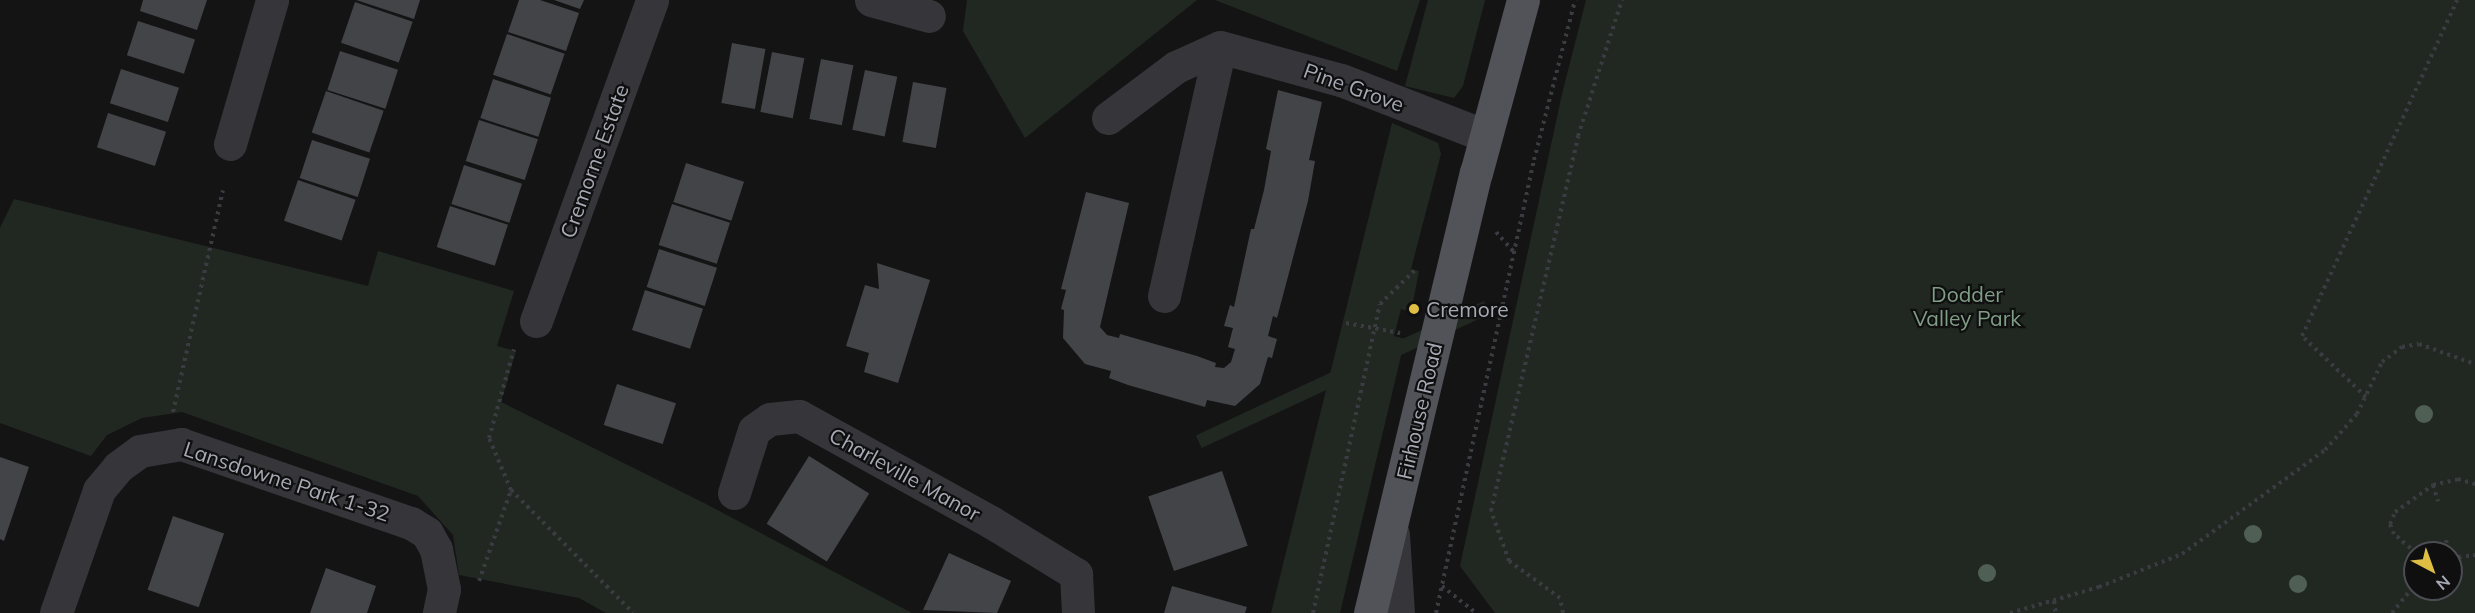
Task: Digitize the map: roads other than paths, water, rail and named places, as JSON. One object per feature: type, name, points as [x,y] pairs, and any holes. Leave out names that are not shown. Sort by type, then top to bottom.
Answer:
[{"type":"main road","name":"Firhouse Road","points":[[1370,613],[1486,136],[1523,0]]},
{"type":"street","points":[[230,144],[272,0]]},
{"type":"street","name":"Cremorne Estate","points":[[536,321],[652,0]]},
{"type":"street","points":[[871,0],[929,16]]},
{"type":"street","points":[[1108,118],[1176,67],[1220,46]]},
{"type":"street","points":[[1164,296],[1220,46]]},
{"type":"street","name":"Pine Grove","points":[[1220,46],[1341,80],[1486,136]]},
{"type":"street","name":"Charleville Manor","points":[[734,493],[754,430],[770,419],[799,416],[991,522],[1076,574],[1078,613]]},
{"type":"street","name":"Lansdowne Park 1-32","points":[[56,613],[99,490],[118,467],[140,451],[181,444],[411,523],[427,532],[436,549],[444,589],[440,613]]},
{"type":"street","points":[[1392,523],[1398,613]]},
{"type":"place","name":"Cremore","points":[[1414,309]]},
{"type":"park label","name":"Dodder Valley Park","points":[[1967,306]]}]
